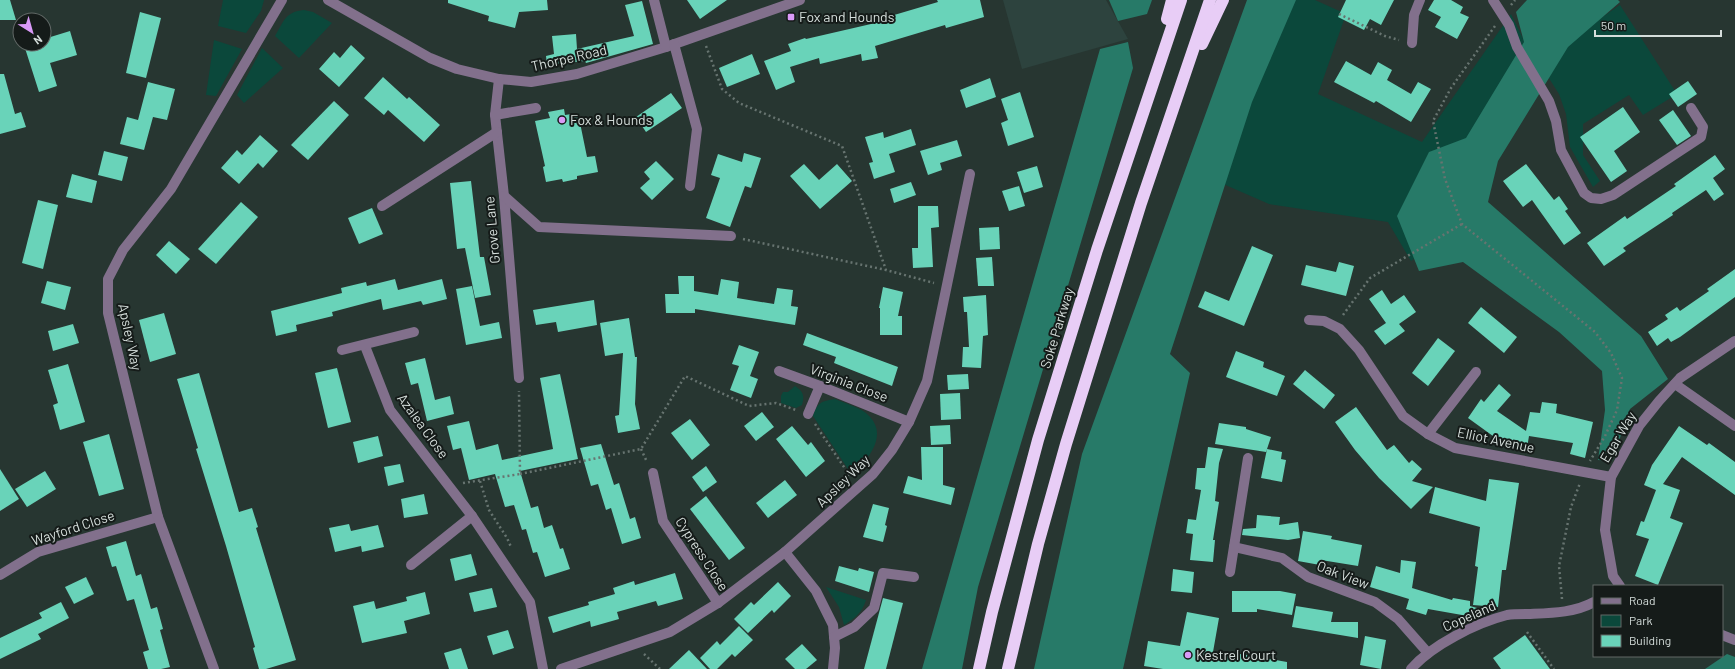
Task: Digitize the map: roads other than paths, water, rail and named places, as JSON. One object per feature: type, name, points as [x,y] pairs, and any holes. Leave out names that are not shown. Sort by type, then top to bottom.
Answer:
[{"type":"highway","points":[[1151,90],[1172,0]]},
{"type":"highway","name":"Soke Parkway","points":[[979,669],[992,612],[1038,440],[1097,250],[1181,0]]},
{"type":"highway","points":[[1008,669],[1038,544],[1066,444],[1141,203],[1210,0]]},
{"type":"highway","points":[[1178,96],[1223,0]]},
{"type":"street","name":"Apsley Way","points":[[214,669],[158,516],[108,313],[108,279],[123,250],[171,189],[282,0]]},
{"type":"street","name":"Thorpe Road","points":[[328,0],[430,58],[457,69],[499,79],[531,82],[577,74],[670,45],[800,0]]},
{"type":"street","points":[[654,0],[697,129],[690,186]]},
{"type":"street","points":[[1412,43],[1414,15],[1420,0]]},
{"type":"street","points":[[1493,0],[1503,15],[1517,47],[1553,108],[1562,150],[1584,192],[1591,198],[1601,199],[1613,195],[1701,137],[1703,127],[1691,108]]},
{"type":"street","name":"Grove Lane","points":[[499,79],[495,115],[504,196],[519,378]]},
{"type":"street","points":[[495,115],[536,108]]},
{"type":"street","points":[[382,206],[497,132]]},
{"type":"street","name":"Apsley Way","points":[[561,669],[670,632],[718,603],[785,552],[873,474],[892,450],[909,422],[927,381],[970,174]]},
{"type":"street","points":[[504,196],[539,226],[731,236]]},
{"type":"street","name":"Elliot Avenue","points":[[1309,320],[1324,321],[1335,325],[1359,350],[1403,416],[1428,434],[1455,448],[1611,477]]},
{"type":"street","points":[[342,350],[365,346],[414,332]]},
{"type":"street","name":"Egar Way","points":[[1619,585],[1613,576],[1605,530],[1611,477],[1639,426],[1659,401],[1680,378],[1735,341]]},
{"type":"street","name":"Azalea Close","points":[[365,346],[390,410],[472,516],[530,602],[543,669]]},
{"type":"street","name":"Virginia Close","points":[[779,371],[909,422]]},
{"type":"street","points":[[1428,434],[1476,372]]},
{"type":"street","points":[[1675,384],[1735,426]]},
{"type":"street","points":[[808,414],[820,386]]},
{"type":"street","points":[[1230,572],[1248,458]]},
{"type":"street","name":"Cypress Close","points":[[653,473],[663,521],[718,603]]},
{"type":"street","name":"Wayford Close","points":[[0,575],[38,552],[158,516]]},
{"type":"street","points":[[411,565],[472,516]]},
{"type":"street","name":"Oak View","points":[[1234,547],[1282,558],[1308,577],[1375,602],[1398,619],[1428,653]]},
{"type":"street","points":[[785,552],[816,591],[833,625],[836,648],[833,669]]},
{"type":"street","points":[[834,637],[854,627],[874,608],[882,573],[914,577]]},
{"type":"street","name":"Copeland","points":[[1412,669],[1428,653],[1446,641],[1478,626],[1507,615],[1563,612],[1584,608],[1593,603]]},
{"type":"street","points":[[1723,635],[1735,640]]},
{"type":"place","name":"Fox and Hounds","points":[[791,17]]},
{"type":"place","name":"Fox & Hounds","points":[[562,120]]},
{"type":"place","name":"Kestrel Court","points":[[1188,655]]}]
